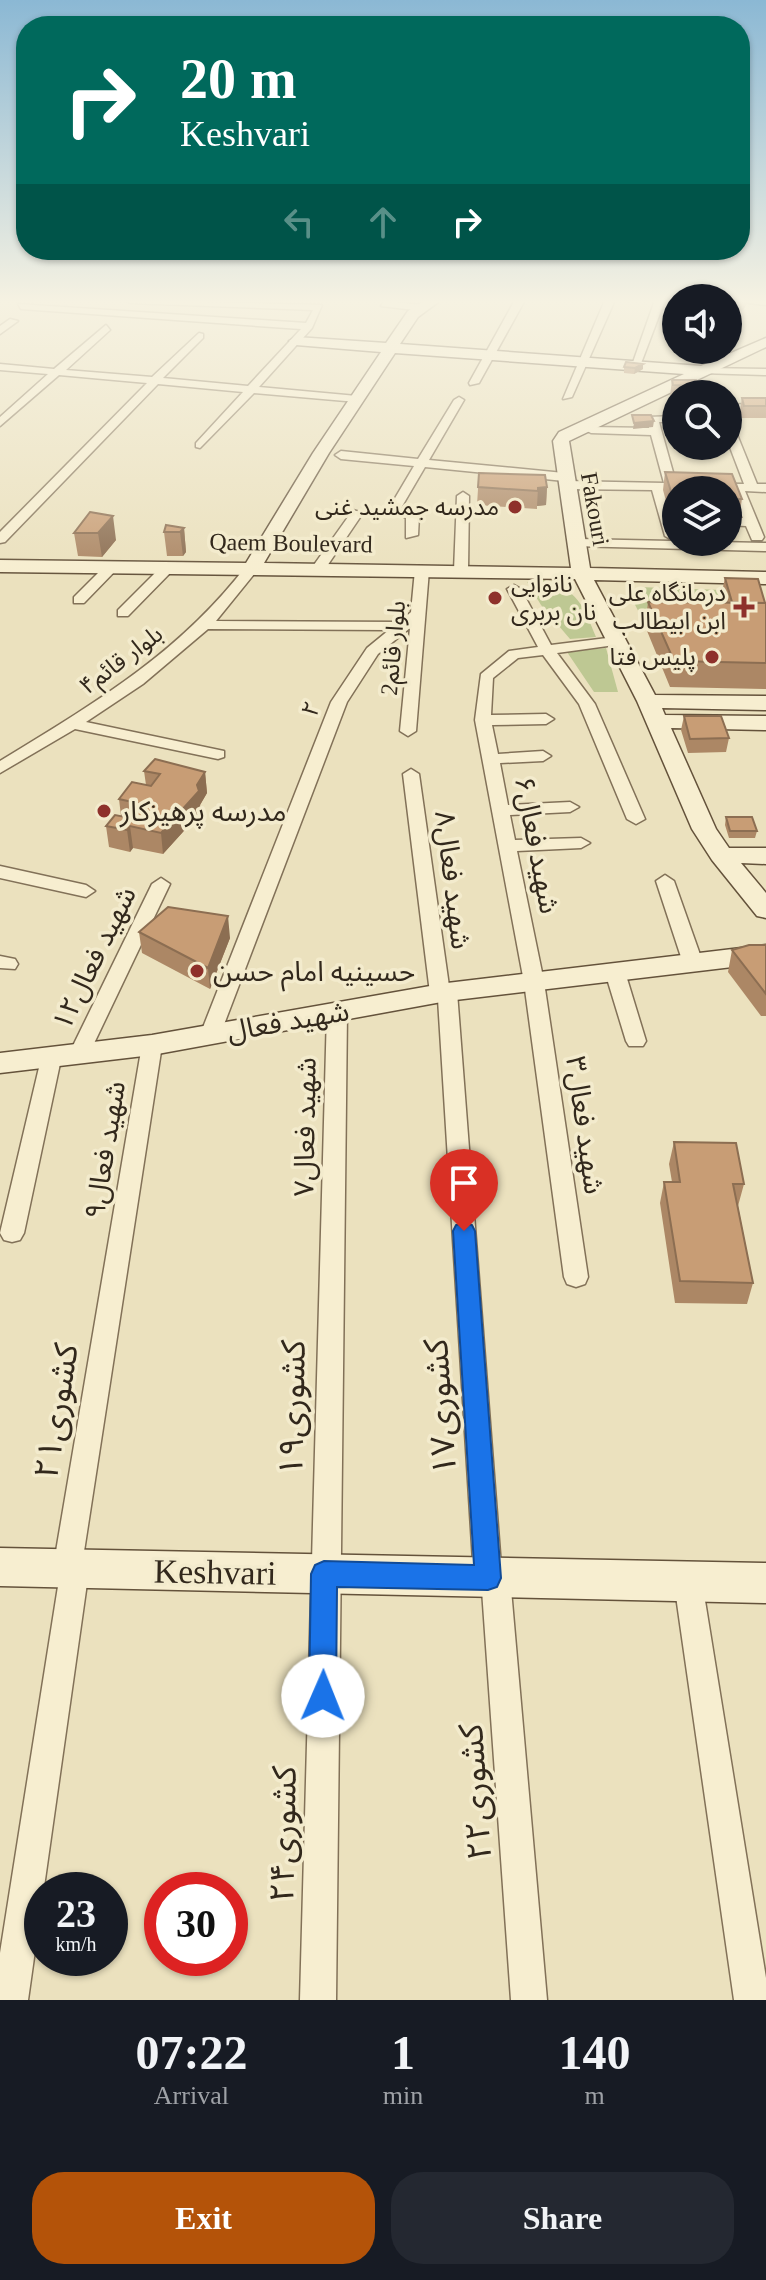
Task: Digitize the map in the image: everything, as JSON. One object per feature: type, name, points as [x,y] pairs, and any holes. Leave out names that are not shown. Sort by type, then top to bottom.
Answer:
[{"type":"street","points":[[0,423],[33,393]]},
{"type":"street","points":[[0,539],[145,393]]},
{"type":"street","points":[[200,445],[249,393]]},
{"type":"street","points":[[291,393],[357,399]]},
{"type":"street","points":[[252,568],[361,393]]},
{"type":"street","name":"Fakouri","points":[[579,555],[561,441],[565,435],[664,393]]},
{"type":"street","points":[[411,535],[413,516],[394,510],[459,400]]},
{"type":"street","points":[[628,406],[662,406]]},
{"type":"street","points":[[742,407],[766,408]]},
{"type":"street","points":[[662,419],[652,419],[662,476]]},
{"type":"street","points":[[742,420],[766,420]]},
{"type":"street","points":[[591,430],[655,432]]},
{"type":"street","points":[[341,455],[565,481],[662,486]]},
{"type":"street","points":[[741,460],[752,488]]},
{"type":"street","points":[[742,488],[766,488]]},
{"type":"street","points":[[461,571],[463,496]]},
{"type":"street","points":[[742,501],[761,542],[579,555],[612,635],[652,711],[704,829],[721,855],[766,909]]},
{"type":"street","points":[[318,569],[357,513]]},
{"type":"street","points":[[742,522],[750,522]]},
{"type":"street","name":"Qaem Boulevard","points":[[0,566],[461,571],[512,580],[579,555],[766,559]]},
{"type":"street","name":"Qaem Boulevard","points":[[579,555],[629,575],[766,578]]},
{"type":"street","points":[[79,600],[112,567]]},
{"type":"street","points":[[123,613],[169,567]]},
{"type":"street","name":"بلوار قائم۴","points":[[0,768],[73,724],[152,670],[232,598],[252,568]]},
{"type":"street","name":"2بلوار قائم","points":[[408,731],[422,570]]},
{"type":"street","points":[[612,635],[614,591],[629,575]]},
{"type":"street","points":[[512,580],[547,650],[587,704],[636,819]]},
{"type":"street","name":"۲","points":[[210,1035],[339,702],[372,651],[418,614]]},
{"type":"street","points":[[202,625],[404,626]]},
{"type":"street","name":"شهید فعال۶","points":[[534,982],[483,720],[486,677],[514,654],[612,635]]},
{"type":"street","points":[[652,711],[766,703]]},
{"type":"street","points":[[652,711],[766,723]]},
{"type":"street","points":[[483,720],[546,719]]},
{"type":"street","points":[[73,724],[218,754]]},
{"type":"street","points":[[492,759],[543,756]]},
{"type":"street","name":"شهید فعال۸","points":[[411,774],[444,992],[464,1231]]},
{"type":"street","points":[[502,810],[570,807]]},
{"type":"street","points":[[508,846],[581,843]]},
{"type":"street","points":[[721,855],[766,856]]},
{"type":"street","points":[[0,872],[86,891]]},
{"type":"street","points":[[665,881],[693,963]]},
{"type":"street","name":"شهید فعال۱۲","points":[[12,1233],[65,1057],[161,884]]},
{"type":"street","name":"شهید فعال","points":[[0,1063],[152,1045],[444,992],[766,954]]},
{"type":"street","points":[[615,972],[636,1041]]},
{"type":"street","name":"شهید فعال۳","points":[[534,982],[576,1277]]},
{"type":"street","name":"شهید فعال۷","points":[[332,1244],[337,1012]]},
{"type":"street","name":"شهید فعال۹","points":[[117,1265],[152,1045]]},
{"type":"street","name":"۱۷کشوری","points":[[464,1231],[492,1578]]},
{"type":"street","name":"۱۹کشوری","points":[[324,1574],[332,1244]]},
{"type":"street","name":"۲۱کشوری","points":[[10,2000],[117,1265]]},
{"type":"street","name":"Keshvari","points":[[0,1567],[766,1583]]},
{"type":"street","name":"کشوری۲۴","points":[[318,2000],[324,1574]]},
{"type":"street","name":"کشوری۲۲","points":[[492,1578],[529,2000]]},
{"type":"street","points":[[688,1582],[752,2000]]},
{"type":"green space","points":[[543,580],[564,589],[578,600],[596,637],[570,639],[541,605],[527,582]]},
{"type":"green space","points":[[638,587],[722,590],[732,624],[645,624],[632,599]]},
{"type":"green space","points":[[606,648],[618,692],[594,692],[567,652]]},
{"type":"building","points":[[742,398],[766,398],[766,406],[744,406]]},
{"type":"building","points":[[632,415],[651,415],[654,421],[634,423]]},
{"type":"building","points":[[665,472],[733,476],[666,476]]},
{"type":"building","points":[[479,473],[545,475],[547,487],[538,488],[538,491],[478,487]]},
{"type":"building","points":[[90,512],[113,516],[98,533],[74,533]]},
{"type":"building","points":[[166,525],[184,528],[180,532],[164,532]]},
{"type":"building","points":[[725,578],[758,579],[765,603],[732,602]]},
{"type":"building","points":[[648,602],[766,603],[766,663],[674,661]]},
{"type":"building","points":[[684,716],[721,716],[729,738],[690,739]]},
{"type":"building","points":[[155,759],[205,772],[197,785],[199,791],[161,833],[130,826],[127,830],[106,826],[115,815],[125,817],[137,803],[119,799],[132,782],[151,786],[160,774],[144,771]]},
{"type":"building","points":[[726,817],[752,817],[757,831],[730,831]]},
{"type":"building","points":[[168,907],[228,916],[208,968],[139,932]]},
{"type":"building","points":[[749,945],[766,945],[766,994],[732,950]]},
{"type":"building","points":[[674,1142],[736,1143],[744,1184],[733,1184],[753,1283],[680,1281],[664,1182],[680,1182]]},
{"type":"place","name":"مدرسه جمشید غنی","points":[[515,507]]},
{"type":"place","name":"نانوایی نان بربری","points":[[495,598]]},
{"type":"place","name":"درمانگاه علی ابن ابیطالب","points":[[744,607]]},
{"type":"place","name":"پلیس فتا","points":[[712,657]]},
{"type":"place","name":"مدرسه پرهیزکار","points":[[104,811]]},
{"type":"place","name":"حسینیه امام حسن","points":[[197,971]]},
{"type":"route","points":[[323,1696],[324,1574],[488,1578],[464,1231]]}]
